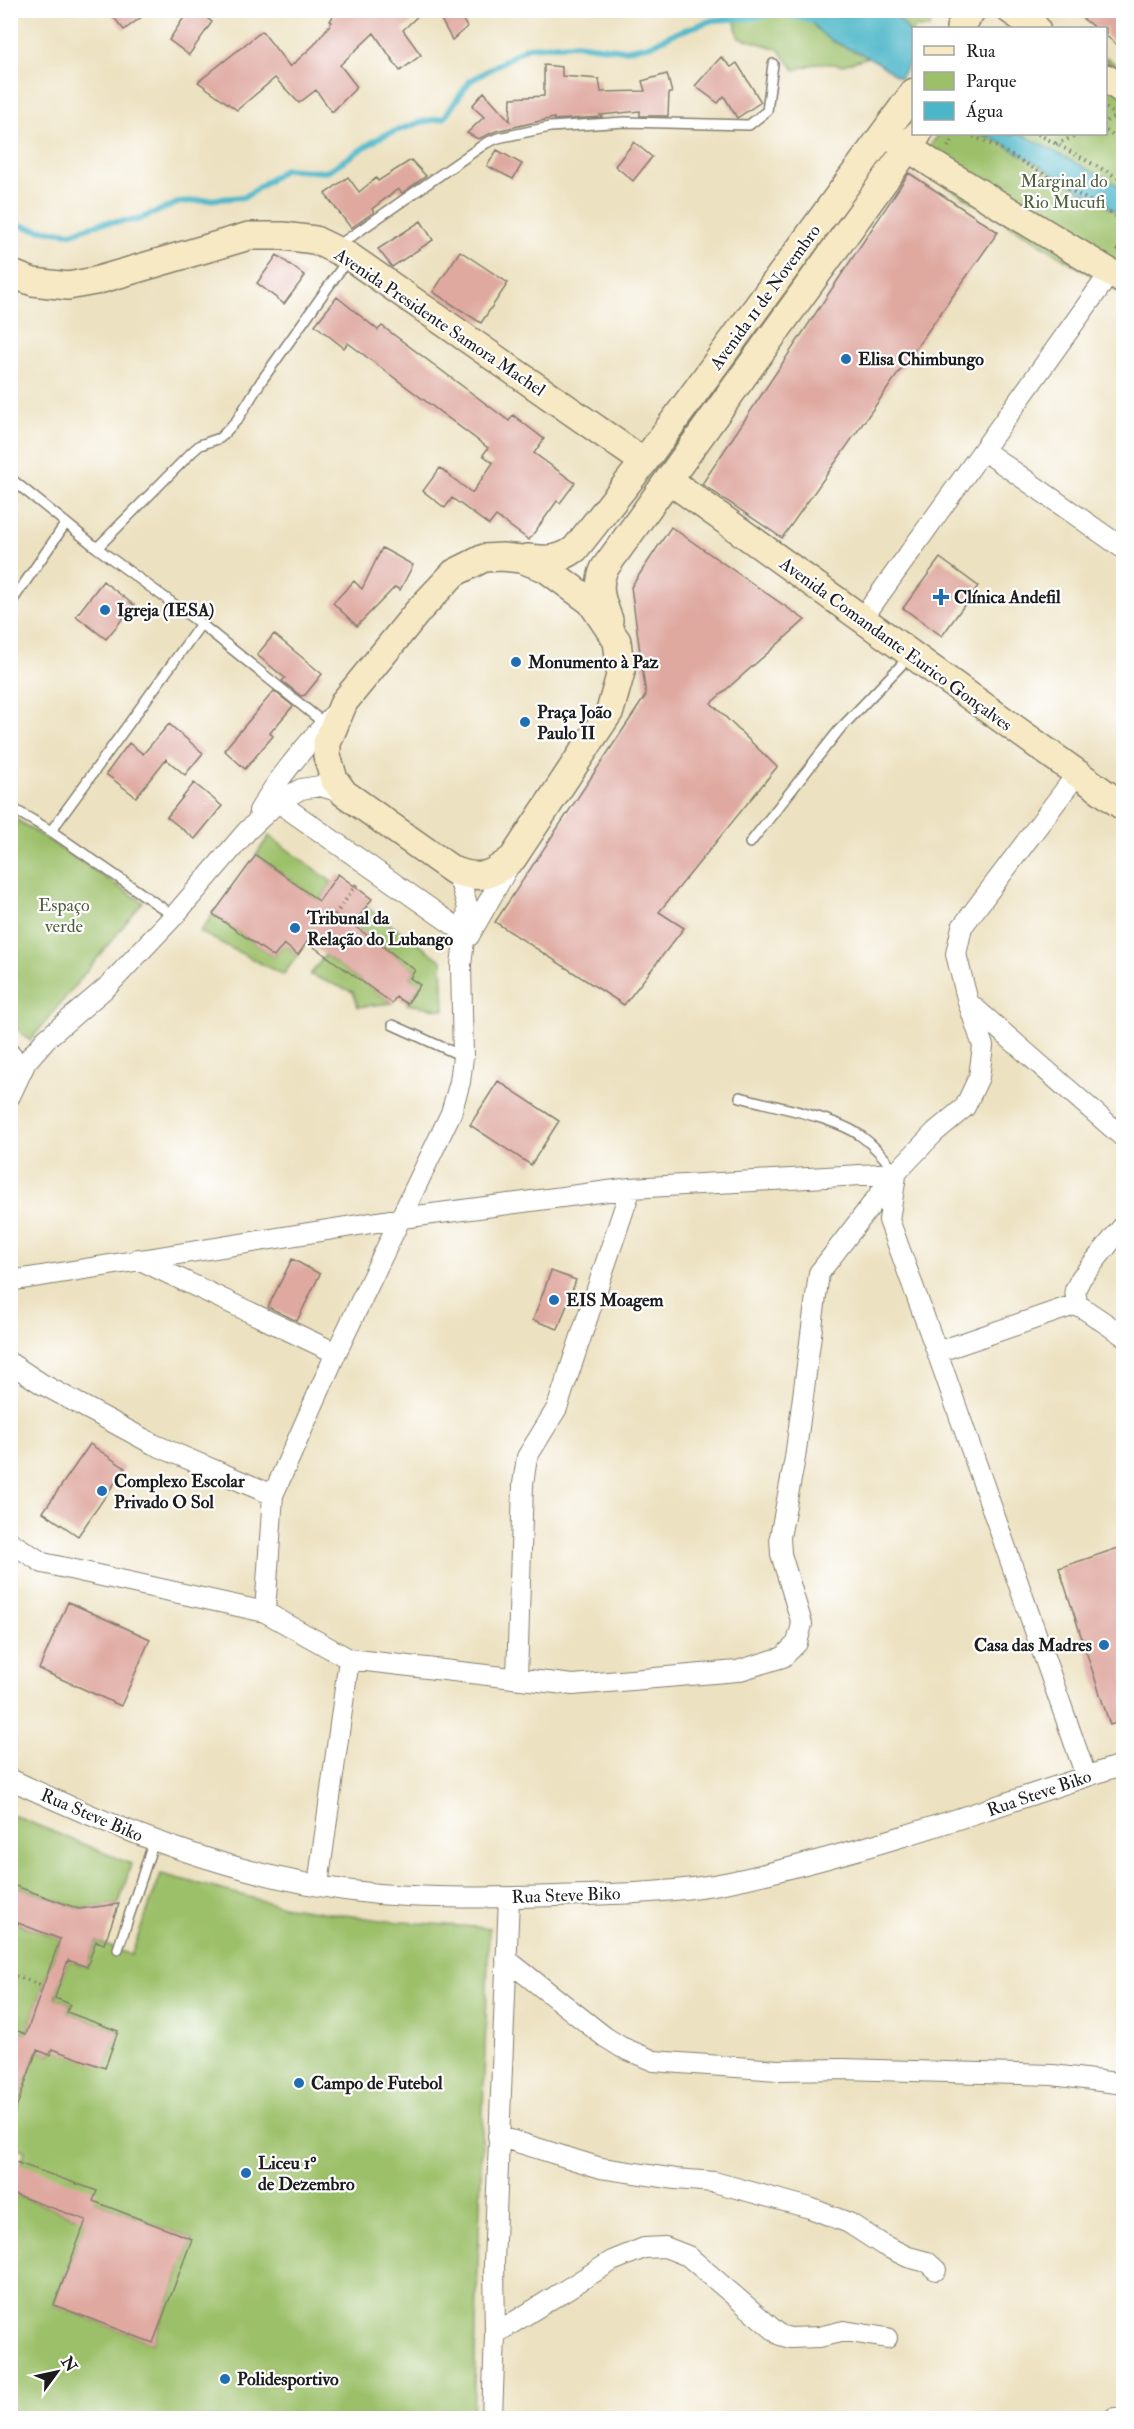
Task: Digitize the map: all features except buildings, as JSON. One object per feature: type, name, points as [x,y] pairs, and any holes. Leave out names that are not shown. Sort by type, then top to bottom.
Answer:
[{"type":"street","points":[[961,27],[972,10]]},
{"type":"street","points":[[994,27],[1008,10],[1034,27]]},
{"type":"street","points":[[1107,79],[1124,91]]},
{"type":"street","name":"Avenida 11 de Novembro","points":[[502,557],[551,560],[565,556],[574,549],[644,462],[908,99]]},
{"type":"street","points":[[862,618],[1116,269],[913,141],[886,132]]},
{"type":"street","name":"Avenida 11 de Novembro","points":[[617,641],[600,594],[600,580],[610,559],[913,141]]},
{"type":"street","name":"Avenida Presidente Samora Machel","points":[[10,273],[33,282],[68,286],[95,281],[249,236],[283,236],[315,240],[342,253],[644,462]]},
{"type":"street","points":[[983,450],[1124,549]]},
{"type":"street","points":[[644,462],[643,475],[648,482],[657,485],[669,480]]},
{"type":"street","name":"Avenida Comandante Eurico Gonçalves","points":[[669,480],[1124,807]]},
{"type":"street","points":[[247,831],[268,795],[300,752],[419,610],[454,573],[484,558],[502,557],[521,559],[545,568],[591,602],[617,641],[621,672],[610,711],[513,858],[464,940]]},
{"type":"street","points":[[344,702],[327,743],[327,756],[334,779],[344,793]]},
{"type":"street","points":[[10,1542],[44,1563],[265,1612],[349,1659],[573,1685],[737,1671],[783,1657],[797,1643],[802,1624],[781,1554],[780,1537],[795,1458],[819,1273],[896,1173],[935,1132],[965,1107],[979,1077],[983,1046],[968,1002],[956,954],[962,927],[1077,774]]},
{"type":"street","points":[[10,1096],[26,1062],[46,1039],[108,986],[174,916],[247,831],[278,802],[301,789],[320,786],[344,793],[454,871],[472,877],[484,876],[496,871],[513,858]]},
{"type":"street","points":[[278,802],[370,866],[464,940]]},
{"type":"street","points":[[265,1612],[273,1495],[336,1353],[451,1113],[460,1082],[463,1057],[460,965],[468,908],[462,887],[454,871]]},
{"type":"street","points":[[968,1002],[1124,1138]]},
{"type":"street","points":[[10,1281],[402,1218],[632,1188],[896,1173]]},
{"type":"street","points":[[896,1173],[889,1221],[1086,1776]]},
{"type":"street","points":[[517,1679],[523,1484],[527,1457],[557,1408],[632,1188]]},
{"type":"street","points":[[1124,1225],[1075,1290],[1077,1304],[1124,1336]]},
{"type":"street","points":[[138,1259],[336,1353]]},
{"type":"street","points":[[937,1352],[1077,1304]]},
{"type":"street","points":[[10,1363],[42,1384],[153,1444],[273,1495]]},
{"type":"street","points":[[318,1885],[349,1659]]},
{"type":"street","name":"Rua Steve Biko","points":[[10,1779],[73,1809],[154,1841],[252,1871],[318,1885],[408,1896],[509,1898],[622,1894],[727,1882],[885,1843],[1124,1764]]},
{"type":"street","points":[[494,2418],[494,2263],[509,1898]]},
{"type":"street","points":[[506,1959],[605,2037],[621,2047],[654,2061],[778,2070],[843,2069],[1053,2075],[1124,2084]]},
{"type":"street","points":[[498,2136],[601,2168],[714,2182],[810,2208],[849,2223],[883,2245],[908,2257],[927,2262],[936,2270]]},
{"type":"street","points":[[495,2334],[612,2261],[644,2248],[666,2247],[688,2256],[780,2335],[790,2338],[819,2337],[844,2331],[887,2338]]},
{"type":"street","points":[[1114,2418],[1124,2418]]},
{"type":"lane","points":[[97,548],[192,452],[200,445],[220,438],[237,420],[342,253],[486,143],[498,138],[550,127],[625,122],[750,125],[767,111],[773,64]]},
{"type":"lane","points":[[10,478],[97,548],[201,624],[325,724]]},
{"type":"lane","points":[[10,604],[66,523]]},
{"type":"lane","points":[[51,831],[201,624]]},
{"type":"lane","points":[[750,843],[839,730],[912,655]]},
{"type":"lane","points":[[10,807],[51,831],[174,916]]},
{"type":"lane","points":[[393,1026],[463,1057]]},
{"type":"lane","points":[[10,1047],[26,1062]]},
{"type":"lane","points":[[740,1097],[840,1125],[867,1141],[882,1154],[896,1173]]},
{"type":"lane","points":[[118,1949],[154,1841]]},
{"type":"path","points":[[1107,109],[1117,116],[1107,121]]},
{"type":"path","points":[[1107,132],[1124,143]]},
{"type":"path","points":[[947,147],[955,135]]},
{"type":"path","points":[[970,135],[997,147],[1124,221]]},
{"type":"path","points":[[1040,135],[1124,181]]},
{"type":"path","points":[[1056,144],[1078,135]]},
{"type":"path","points":[[1116,269],[1124,242]]},
{"type":"path","points":[[335,915],[370,866]]},
{"type":"path","points":[[10,1940],[16,1923]]},
{"type":"path","points":[[10,1974],[43,1986]]},
{"type":"green space","points":[[733,11],[804,11],[824,35],[848,49],[869,57],[843,65],[818,63],[795,70],[778,49],[738,37]]},
{"type":"green space","points":[[892,11],[936,11],[929,27],[912,27],[912,35]]},
{"type":"green space","name":"Marginal do Rio Mucufi","points":[[1107,58],[1123,70],[1123,295],[914,166],[938,135],[1107,135]]},
{"type":"green space","name":"Espaço verde","points":[[11,816],[143,902],[30,1041],[11,1024]]},
{"type":"green space","points":[[269,836],[332,882],[319,901],[256,855]]},
{"type":"green space","points":[[366,907],[442,961],[444,1010],[407,1004],[420,986],[410,978],[415,970],[353,925]]},
{"type":"green space","points":[[213,914],[274,957],[293,931],[298,934],[288,947],[298,955],[283,975],[200,932]]},
{"type":"green space","points":[[325,955],[392,1003],[358,1007],[353,992],[310,975]]},
{"type":"green space","points":[[10,1814],[131,1864],[119,1904],[79,1909],[11,1884]]},
{"type":"green space","name":"Liceu 1º de Dezembro","points":[[161,1874],[287,1907],[388,1921],[489,1928],[473,2418],[11,2418],[10,2193],[76,2217],[90,2210],[54,2305],[153,2343],[192,2239],[93,2201],[20,2164],[25,2151],[11,2145],[10,2123],[37,2050],[50,2055],[53,2049],[105,2067],[118,2031],[67,2012],[70,2004],[55,1998],[68,1960],[87,1967],[96,1941],[131,1955]]},
{"type":"green space","points":[[10,1921],[60,1939],[26,2034],[11,2028]]},
{"type":"water","points":[[804,11],[892,11],[912,36],[912,57],[900,78],[872,59],[831,40],[811,22]]},
{"type":"water","points":[[984,135],[1023,135],[1123,188],[1123,216],[1004,144]]},
{"type":"waterway","points":[[10,223],[35,229],[71,233],[101,223],[137,220],[180,202],[245,197],[285,169],[326,172],[382,136],[421,122],[444,118],[470,81],[528,47],[576,44],[624,50],[651,45],[673,34],[713,20],[752,18],[777,13],[815,21]]},
{"type":"place","name":"Elisa Chimbungo","points":[[846,359]]},
{"type":"place","name":"Clínica Andefil","points":[[941,597]]},
{"type":"place","name":"Igreja (IESA)","points":[[105,610]]},
{"type":"place","name":"Monumento à Paz","points":[[516,662]]},
{"type":"place","name":"Praça João Paulo II","points":[[525,722]]},
{"type":"place","name":"Tribunal da Relação do Lubango","points":[[295,928]]},
{"type":"place","name":"EIS Moagem","points":[[554,1300]]},
{"type":"place","name":"Complexo Escolar Privado O Sol","points":[[102,1491]]},
{"type":"place","name":"Casa das Madres","points":[[1104,1645]]},
{"type":"place","name":"Campo de Futebol","points":[[299,2083]]},
{"type":"place","name":"Liceu 1º de Dezembro","points":[[246,2173]]},
{"type":"place","name":"Polidesportivo","points":[[225,2379]]}]
